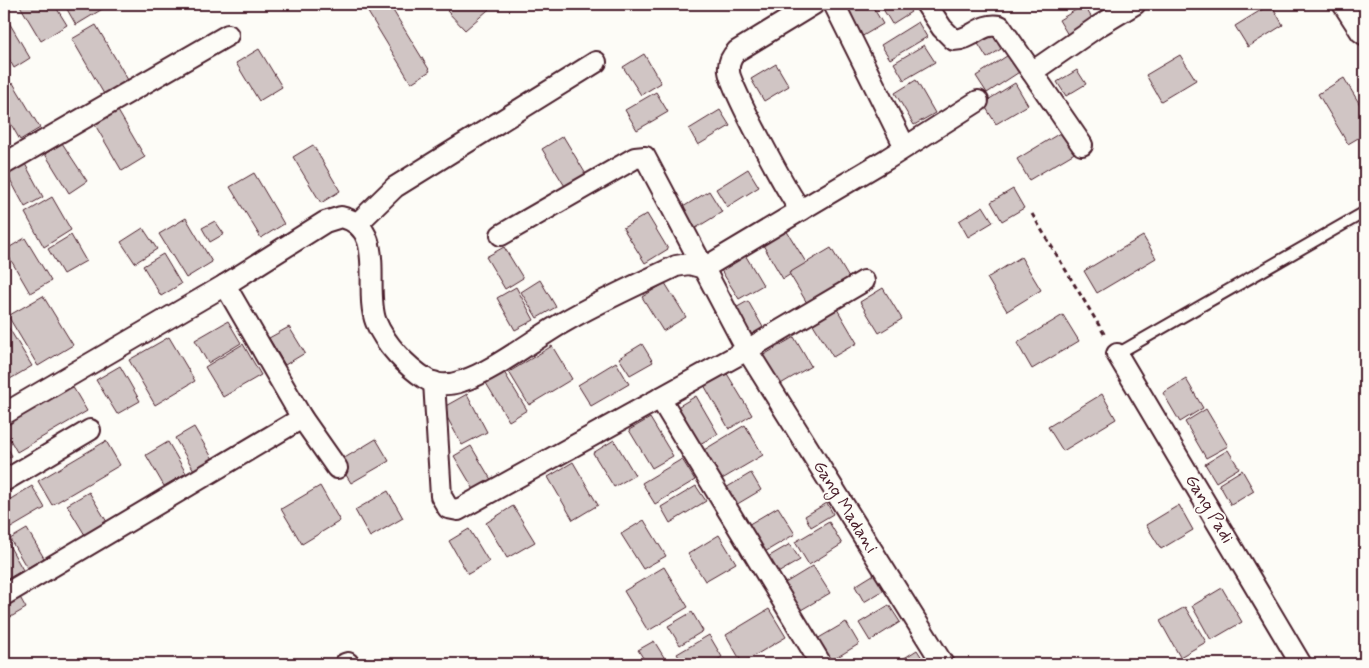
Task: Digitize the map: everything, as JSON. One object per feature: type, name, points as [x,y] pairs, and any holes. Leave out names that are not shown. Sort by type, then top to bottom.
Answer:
[{"type":"street","points":[[801,210],[748,116],[731,82],[728,71],[730,62],[737,51],[814,4]]},
{"type":"street","points":[[834,4],[905,146]]},
{"type":"street","points":[[926,4],[942,28],[954,40],[964,38],[984,26],[1000,26],[1082,145]]},
{"type":"street","points":[[1032,72],[1115,9],[1135,4]]},
{"type":"street","points":[[1343,4],[1361,32],[1365,35]]},
{"type":"street","points":[[4,164],[228,35]]},
{"type":"street","points":[[358,224],[395,187],[596,62]]},
{"type":"street","points":[[4,414],[225,286],[325,222],[341,217],[358,224],[365,232],[369,241],[370,285],[376,322],[393,350],[426,378],[434,382],[452,384],[470,378],[564,322],[676,266],[689,264],[704,268],[978,101]]},
{"type":"street","name":"Gang Madani","points":[[501,235],[642,156],[647,160],[747,350],[943,664]]},
{"type":"street","points":[[434,382],[441,496],[448,508],[454,511],[747,350],[864,281]]},
{"type":"street","points":[[225,286],[302,418],[337,468]]},
{"type":"street","name":"Gang Padi","points":[[1117,354],[1301,664]]},
{"type":"street","points":[[660,398],[821,664]]},
{"type":"street","points":[[4,595],[302,418]]},
{"type":"street","points":[[4,481],[90,430]]},
{"type":"lane","points":[[1117,354],[1365,212]]},
{"type":"path","points":[[1032,214],[1117,354]]},
{"type":"building","points":[[19,4],[54,4],[67,25],[41,41]]},
{"type":"building","points":[[64,4],[101,4],[104,8],[76,25]]},
{"type":"building","points":[[363,4],[389,4],[430,71],[411,83]]},
{"type":"building","points":[[455,4],[495,4],[465,30],[447,11]]},
{"type":"building","points":[[845,4],[871,4],[883,24],[861,37]]},
{"type":"building","points":[[880,4],[905,4],[911,12],[892,24]]},
{"type":"building","points":[[1271,4],[1283,25],[1248,47],[1235,26]]},
{"type":"building","points":[[1084,5],[1093,20],[1068,35],[1059,20]]},
{"type":"building","points":[[4,14],[30,58],[14,68],[4,50]]},
{"type":"building","points":[[918,22],[927,37],[890,59],[881,45]]},
{"type":"building","points":[[96,25],[128,80],[104,94],[72,39]]},
{"type":"building","points":[[991,33],[1001,49],[987,58],[977,42]]},
{"type":"building","points":[[924,45],[935,62],[904,80],[894,63]]},
{"type":"building","points":[[259,49],[282,87],[259,101],[236,63]]},
{"type":"building","points":[[1013,52],[1024,69],[987,93],[976,76]]},
{"type":"building","points":[[644,54],[661,83],[641,95],[623,67]]},
{"type":"building","points":[[1180,55],[1196,80],[1161,101],[1146,75]]},
{"type":"building","points":[[776,64],[789,86],[764,101],[751,79]]},
{"type":"building","points":[[1077,70],[1086,84],[1066,96],[1057,82]]},
{"type":"building","points":[[1344,78],[1365,113],[1365,134],[1348,144],[1318,94]]},
{"type":"building","points":[[916,80],[935,113],[914,125],[895,93]]},
{"type":"building","points":[[13,83],[40,128],[20,140],[4,112],[4,89]]},
{"type":"building","points":[[1015,83],[1028,105],[996,124],[983,103]]},
{"type":"building","points":[[656,92],[668,112],[637,130],[625,110]]},
{"type":"building","points":[[114,104],[145,157],[122,171],[91,118]]},
{"type":"building","points":[[720,110],[730,126],[698,145],[689,129]]},
{"type":"building","points":[[1065,130],[1078,151],[1029,180],[1017,159]]},
{"type":"building","points":[[563,136],[587,176],[566,188],[542,149]]},
{"type":"building","points":[[62,143],[87,181],[69,193],[45,154]]},
{"type":"building","points":[[313,145],[340,191],[321,203],[293,157]]},
{"type":"building","points":[[24,162],[43,197],[25,207],[6,172]]},
{"type":"building","points":[[748,169],[759,187],[727,207],[716,189]]},
{"type":"building","points":[[254,173],[284,224],[261,238],[230,187]]},
{"type":"building","points":[[1013,189],[1024,208],[1002,221],[991,202]]},
{"type":"building","points":[[709,191],[722,212],[691,231],[678,210]]},
{"type":"building","points":[[52,197],[71,230],[44,247],[25,213]]},
{"type":"building","points":[[983,206],[993,222],[968,237],[959,221]]},
{"type":"building","points":[[647,214],[668,249],[645,263],[623,228]]},
{"type":"building","points":[[186,218],[212,262],[186,278],[159,234]]},
{"type":"building","points":[[215,221],[224,234],[210,242],[202,228]]},
{"type":"building","points":[[783,225],[807,264],[783,279],[760,240]]},
{"type":"building","points":[[143,228],[157,249],[135,263],[121,242]]},
{"type":"building","points":[[71,235],[86,261],[63,274],[48,249]]},
{"type":"building","points":[[1143,236],[1156,258],[1097,293],[1084,271]]},
{"type":"building","points":[[25,238],[51,281],[30,293],[5,250]]},
{"type":"building","points":[[504,247],[523,278],[505,289],[486,257]]},
{"type":"building","points":[[831,248],[849,278],[807,303],[789,273]]},
{"type":"building","points":[[744,253],[763,285],[739,299],[719,267]]},
{"type":"building","points":[[163,254],[181,284],[161,296],[143,266]]},
{"type":"building","points":[[1021,257],[1041,290],[1007,311],[987,278]]},
{"type":"building","points":[[540,280],[556,307],[537,318],[521,292]]},
{"type":"building","points":[[665,283],[686,317],[663,331],[642,297]]},
{"type":"building","points":[[516,287],[534,320],[515,330],[497,298]]},
{"type":"building","points":[[883,288],[902,319],[879,333],[860,302]]},
{"type":"building","points":[[43,296],[73,345],[38,366],[8,316]]},
{"type":"building","points":[[748,301],[764,329],[749,338],[732,310]]},
{"type":"building","points":[[837,309],[857,343],[833,357],[813,324]]},
{"type":"building","points":[[1063,315],[1079,341],[1032,369],[1017,343]]},
{"type":"building","points":[[4,320],[32,366],[5,382],[4,381]]},
{"type":"building","points":[[228,321],[241,343],[208,363],[195,340]]},
{"type":"building","points":[[289,327],[305,353],[285,365],[269,338]]},
{"type":"building","points":[[169,337],[195,381],[155,405],[129,360]]},
{"type":"building","points":[[794,337],[811,366],[779,385],[762,356]]},
{"type":"building","points":[[243,344],[261,375],[223,397],[205,367]]},
{"type":"building","points":[[642,344],[653,362],[630,375],[619,358]]},
{"type":"building","points":[[552,346],[572,379],[529,405],[509,372]]},
{"type":"building","points":[[616,362],[629,384],[591,406],[578,385]]},
{"type":"building","points":[[120,366],[140,401],[117,414],[96,380]]},
{"type":"building","points":[[504,372],[527,410],[509,421],[486,383]]},
{"type":"building","points":[[726,372],[752,415],[729,429],[704,385]]},
{"type":"building","points":[[1186,379],[1203,408],[1180,422],[1163,393]]},
{"type":"building","points":[[71,384],[87,411],[17,452],[4,429],[4,425]]},
{"type":"building","points":[[467,394],[487,432],[462,445],[442,408]]},
{"type":"building","points":[[1102,394],[1116,419],[1063,451],[1048,427]]},
{"type":"building","points":[[696,396],[718,434],[696,446],[674,409]]},
{"type":"building","points":[[1206,409],[1228,446],[1206,458],[1185,422]]},
{"type":"building","points":[[650,418],[673,456],[652,468],[629,430]]},
{"type":"building","points":[[745,425],[763,455],[717,482],[699,453]]},
{"type":"building","points":[[194,427],[214,461],[195,472],[175,438]]},
{"type":"building","points":[[376,439],[389,461],[351,483],[338,462]]},
{"type":"building","points":[[614,440],[635,475],[614,487],[593,453]]},
{"type":"building","points":[[4,441],[12,456],[4,461]]},
{"type":"building","points":[[106,441],[120,465],[52,505],[38,481]]},
{"type":"building","points":[[168,442],[186,473],[164,486],[146,455]]},
{"type":"building","points":[[471,446],[496,488],[479,498],[454,456]]},
{"type":"building","points":[[1228,450],[1239,468],[1216,482],[1205,464]]},
{"type":"building","points":[[682,459],[695,480],[655,504],[642,483]]},
{"type":"building","points":[[573,462],[598,505],[573,520],[548,477]]},
{"type":"building","points":[[1242,470],[1254,491],[1231,505],[1219,484]]},
{"type":"building","points":[[751,473],[761,490],[734,506],[724,489]]},
{"type":"building","points":[[32,486],[45,508],[4,532],[4,503]]},
{"type":"building","points":[[320,486],[340,521],[302,544],[281,509]]},
{"type":"building","points":[[696,486],[706,501],[670,523],[661,507]]},
{"type":"building","points":[[388,491],[403,518],[370,537],[355,510]]},
{"type":"building","points":[[89,492],[107,522],[85,535],[67,505]]},
{"type":"building","points":[[827,503],[833,514],[811,527],[805,516]]},
{"type":"building","points":[[1179,505],[1193,530],[1161,549],[1146,525]]},
{"type":"building","points":[[513,506],[535,542],[507,558],[486,523]]},
{"type":"building","points":[[778,507],[795,534],[758,556],[741,529]]},
{"type":"building","points":[[644,520],[666,556],[643,569],[621,534]]},
{"type":"building","points":[[829,522],[842,544],[809,565],[795,542]]},
{"type":"building","points":[[27,529],[44,558],[27,568],[10,539]]},
{"type":"building","points":[[469,529],[489,562],[468,574],[449,541]]},
{"type":"building","points":[[719,535],[736,563],[705,581],[688,554]]},
{"type":"building","points":[[6,540],[23,570],[4,581],[4,541]]},
{"type":"building","points":[[790,544],[800,560],[771,577],[761,561]]},
{"type":"building","points":[[813,566],[830,593],[801,610],[785,583]]},
{"type":"building","points":[[664,567],[688,607],[648,631],[624,591]]},
{"type":"building","points":[[876,573],[886,589],[864,602],[855,586]]},
{"type":"building","points":[[1222,588],[1242,622],[1211,640],[1192,606]]},
{"type":"building","points":[[17,592],[26,608],[4,621],[4,600]]},
{"type":"building","points":[[889,605],[900,622],[870,641],[859,623]]},
{"type":"building","points":[[1185,607],[1206,642],[1180,657],[1160,621]]},
{"type":"building","points":[[769,609],[786,637],[742,663],[726,635]]},
{"type":"building","points":[[692,612],[703,631],[680,645],[668,626]]},
{"type":"building","points":[[846,622],[859,644],[831,661],[817,639]]},
{"type":"building","points":[[709,635],[722,657],[710,664],[683,664],[677,654]]},
{"type":"building","points":[[654,641],[667,662],[664,664],[647,664],[638,650]]},
{"type":"building","points":[[917,650],[926,664],[895,664]]}]
